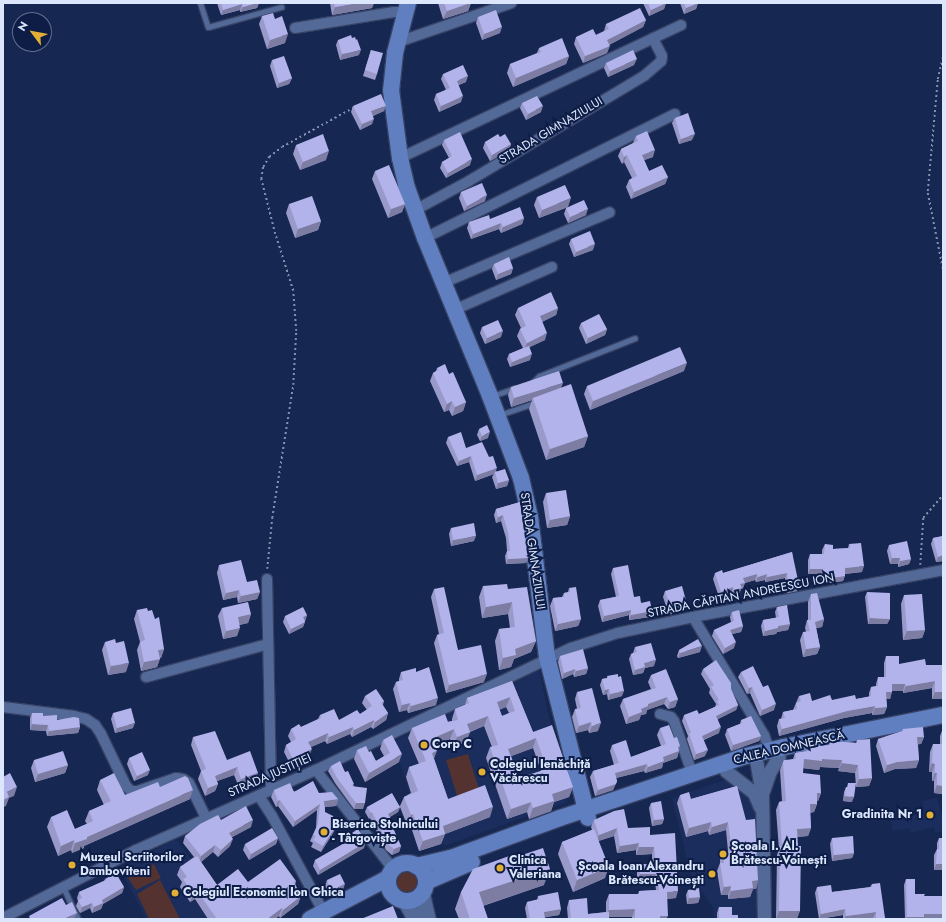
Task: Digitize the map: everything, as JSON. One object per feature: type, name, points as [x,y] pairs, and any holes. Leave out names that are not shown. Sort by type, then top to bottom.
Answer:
[{"type":"main road","name":"STRADA GIMNAZIULUI","points":[[407,7],[398,42],[391,90],[400,158],[425,238],[511,448],[526,498],[547,657],[585,809]]},
{"type":"main road","name":"CALEA DOMNEASCĂ","points":[[585,809],[770,755],[943,715]]},
{"type":"main road","name":"CALEA DOMNEASCĂ","points":[[770,755],[943,723]]},
{"type":"main road","points":[[693,777],[726,771],[770,755]]},
{"type":"main road","name":"CALEA DOMNEASCĂ","points":[[424,888],[455,868],[585,809],[638,791],[693,777]]},
{"type":"main road","points":[[318,916],[391,873],[402,864],[416,866],[451,858],[585,809]]},
{"type":"main road","points":[[416,866],[423,872],[428,919]]},
{"type":"main road","points":[[391,873],[388,887],[400,899],[415,919]]},
{"type":"main road","points":[[318,916],[364,899],[379,896],[400,899],[416,899],[424,888]]},
{"type":"street","points":[[398,42],[510,3]]},
{"type":"street","points":[[294,28],[394,12],[407,7]]},
{"type":"street","points":[[400,158],[681,25]]},
{"type":"street","name":"STRADA GIMNAZIULUI","points":[[415,210],[469,181],[644,76],[661,61],[662,56],[653,38]]},
{"type":"street","points":[[425,238],[675,114]]},
{"type":"street","points":[[443,283],[610,212]]},
{"type":"street","points":[[454,310],[552,267]]},
{"type":"street","name":"STRADA CĂPITAN ANDREESCU ION","points":[[547,657],[598,638],[693,617],[943,570]]},
{"type":"street","points":[[267,579],[271,790]]},
{"type":"street","points":[[693,617],[736,686],[764,735],[770,755],[770,771],[762,794]]},
{"type":"street","points":[[146,677],[268,644]]},
{"type":"street","name":"STRADA JUSTIȚIEI","points":[[3,918],[63,887],[206,818],[316,770],[547,657]]},
{"type":"street","points":[[3,708],[74,716],[86,719],[95,725],[101,734],[126,786],[131,791],[138,791],[176,778],[183,779],[189,783],[206,818]]},
{"type":"street","points":[[660,714],[671,717],[674,721],[693,777]]},
{"type":"street","points":[[764,919],[762,794],[770,755]]},
{"type":"street","points":[[316,770],[391,873]]},
{"type":"street","points":[[726,771],[754,793],[763,814]]},
{"type":"street","points":[[259,796],[272,816],[318,916]]},
{"type":"lane","points":[[200,3],[208,27],[281,7]]},
{"type":"lane","points":[[525,385],[532,383],[539,376],[635,338]]},
{"type":"lane","points":[[490,396],[518,387]]},
{"type":"lane","points":[[498,416],[545,399]]},
{"type":"lane","points":[[63,887],[78,919]]},
{"type":"path","points":[[943,58],[938,80],[928,192],[943,269]]},
{"type":"path","points":[[267,579],[272,518],[292,385],[296,331],[293,291],[275,234],[261,178],[263,167],[269,157],[282,147],[357,106]]},
{"type":"path","points":[[919,575],[923,518],[943,495]]},
{"type":"shaded area","name":"Colegiul Ienăchiță Văcărescu","points":[[539,670],[567,802],[444,846],[434,817],[419,822],[393,742]]},
{"type":"shaded area","points":[[468,754],[479,789],[457,796],[446,760]]},
{"type":"shaded area","name":"Școala I. Al. Brătescu-Voinești","points":[[725,780],[736,782],[745,788],[755,810],[759,835],[761,919],[714,919],[713,908],[690,872],[672,798]]},
{"type":"shaded area","name":"Gradinita Nr 1","points":[[937,798],[941,813],[943,813],[943,831],[935,833],[934,827],[911,833],[909,828],[893,831],[890,817],[912,812],[913,816],[924,813],[922,801]]},
{"type":"shaded area","name":"Colegiul Economic Ion Ghica","points":[[176,839],[236,919],[146,919],[120,868]]},
{"type":"shaded area","points":[[154,864],[161,878],[136,890],[128,878]]},
{"type":"shaded area","points":[[403,872],[411,872],[417,878],[417,886],[411,892],[403,892],[397,886],[397,878]]},
{"type":"shaded area","points":[[160,880],[180,919],[149,919],[137,894]]},
{"type":"building","points":[[221,3],[257,3],[243,7],[242,4],[223,10]]},
{"type":"building","points":[[334,3],[358,3],[335,7]]},
{"type":"building","points":[[444,3],[470,3],[447,11]]},
{"type":"building","points":[[648,3],[666,3],[651,10]]},
{"type":"building","points":[[684,3],[698,3],[686,8]]},
{"type":"building","points":[[640,8],[646,20],[607,40],[610,46],[585,56],[576,37],[593,29],[596,35],[609,29],[606,24]]},
{"type":"building","points":[[496,10],[502,27],[484,34],[478,17]]},
{"type":"building","points":[[273,13],[275,19],[282,16],[288,34],[270,40],[262,16]]},
{"type":"building","points":[[351,35],[352,38],[355,37],[356,40],[357,39],[361,50],[342,54],[338,40]]},
{"type":"building","points":[[562,38],[569,56],[516,78],[510,64],[541,52],[539,48]]},
{"type":"building","points":[[371,50],[383,53],[377,74],[365,70]]},
{"type":"building","points":[[633,50],[637,59],[610,71],[606,63]]},
{"type":"building","points":[[284,56],[292,78],[279,83],[272,60]]},
{"type":"building","points":[[463,65],[468,76],[457,81],[463,96],[441,106],[436,94],[450,88],[443,74]]},
{"type":"building","points":[[381,94],[386,106],[371,111],[374,119],[362,124],[353,106]]},
{"type":"building","points":[[537,96],[543,106],[528,114],[522,103]]},
{"type":"building","points":[[688,113],[695,134],[681,139],[675,118]]},
{"type":"building","points":[[647,131],[655,150],[642,155],[649,171],[662,165],[668,177],[634,192],[629,180],[637,176],[627,155],[624,157],[621,149],[638,141],[636,136]]},
{"type":"building","points":[[460,132],[472,159],[448,173],[442,162],[452,156],[444,140]]},
{"type":"building","points":[[323,134],[329,151],[303,162],[296,145]]},
{"type":"building","points":[[498,134],[500,137],[505,134],[511,144],[492,155],[485,142]]},
{"type":"building","points":[[389,165],[405,204],[391,209],[375,171]]},
{"type":"building","points":[[482,183],[487,195],[467,206],[461,192]]},
{"type":"building","points":[[565,185],[571,198],[542,210],[537,197]]},
{"type":"building","points":[[312,196],[321,221],[298,229],[289,204]]},
{"type":"building","points":[[584,200],[588,209],[570,217],[566,208]]},
{"type":"building","points":[[520,207],[524,218],[503,227],[501,223],[473,234],[469,222],[489,215],[490,219]]},
{"type":"building","points":[[590,231],[595,244],[576,252],[571,239]]},
{"type":"building","points":[[509,257],[513,268],[498,274],[494,264]]},
{"type":"building","points":[[551,292],[558,308],[540,316],[547,333],[527,343],[520,329],[526,326],[518,308]]},
{"type":"building","points":[[599,314],[607,329],[588,338],[581,323]]},
{"type":"building","points":[[498,320],[503,331],[487,338],[482,327]]},
{"type":"building","points":[[529,346],[532,354],[512,362],[509,354]]},
{"type":"building","points":[[680,347],[687,363],[593,401],[587,386]]},
{"type":"building","points":[[445,364],[449,374],[453,372],[466,402],[455,407],[452,401],[447,404],[433,373],[438,370],[437,368]]},
{"type":"building","points":[[559,371],[563,383],[514,398],[511,387]]},
{"type":"building","points":[[571,384],[588,436],[550,449],[533,398]]},
{"type":"building","points":[[487,425],[490,432],[482,436],[479,429]]},
{"type":"building","points":[[461,432],[466,448],[482,442],[489,457],[493,456],[497,468],[477,475],[471,456],[459,461],[448,437]]},
{"type":"building","points":[[505,469],[509,480],[498,483],[495,472]]},
{"type":"building","points":[[566,490],[570,516],[550,520],[546,493]]},
{"type":"building","points":[[520,502],[528,558],[508,559],[507,551],[510,551],[508,532],[503,515],[498,517],[496,509]]},
{"type":"building","points":[[474,523],[476,536],[453,540],[451,528]]},
{"type":"building","points":[[943,536],[943,555],[938,557],[933,538]]},
{"type":"building","points":[[907,541],[911,559],[900,561],[900,558],[892,558],[889,545]]},
{"type":"building","points":[[861,543],[864,566],[845,568],[845,576],[832,578],[823,577],[823,569],[810,569],[810,554],[824,554],[825,544],[833,545],[833,549],[850,548],[849,544]]},
{"type":"building","points":[[792,552],[799,585],[789,587],[787,573],[767,577],[767,574],[758,577],[757,574],[743,578],[745,583],[740,584],[742,588],[734,590],[733,587],[721,592],[715,573],[722,570],[723,573]]},
{"type":"building","points":[[241,560],[247,582],[257,580],[260,592],[241,596],[239,590],[226,593],[219,565]]},
{"type":"building","points":[[628,565],[634,597],[640,596],[641,603],[650,601],[652,611],[631,615],[631,610],[604,616],[600,600],[619,596],[613,568]]},
{"type":"building","points":[[507,584],[508,589],[527,587],[536,641],[515,649],[516,655],[503,658],[499,629],[515,627],[512,602],[486,607],[483,586]]},
{"type":"building","points":[[682,586],[687,604],[671,609],[665,591]]},
{"type":"building","points":[[444,587],[458,650],[481,645],[487,674],[449,685],[437,635],[444,633],[434,589]]},
{"type":"building","points":[[576,587],[581,619],[558,624],[553,598],[564,597],[564,593],[570,592],[569,588]]},
{"type":"building","points":[[867,592],[890,593],[890,619],[870,618]]},
{"type":"building","points":[[817,593],[824,619],[815,622],[820,647],[806,649],[803,632],[810,631],[807,620],[811,620],[811,594]]},
{"type":"building","points":[[922,594],[925,630],[907,631],[904,595]]},
{"type":"building","points":[[248,602],[251,614],[238,617],[240,628],[226,631],[222,608]]},
{"type":"building","points":[[787,605],[790,624],[778,626],[778,628],[765,631],[763,620],[779,617],[777,607]]},
{"type":"building","points":[[303,607],[307,615],[303,617],[305,622],[291,629],[285,616]]},
{"type":"building","points":[[147,608],[148,611],[152,610],[155,619],[159,617],[164,649],[158,650],[160,659],[144,662],[140,642],[145,640],[137,610]]},
{"type":"building","points":[[739,610],[743,626],[730,630],[736,642],[725,648],[714,630],[734,621],[732,612]]},
{"type":"building","points":[[115,639],[116,643],[124,641],[129,663],[111,666],[105,642]]},
{"type":"building","points":[[698,639],[702,646],[680,653],[679,650]]},
{"type":"building","points":[[651,643],[656,660],[644,663],[645,667],[635,670],[631,654],[637,652],[635,647]]},
{"type":"building","points":[[583,649],[588,668],[576,671],[575,669],[564,673],[560,656]]},
{"type":"building","points":[[886,656],[899,656],[899,664],[925,659],[926,665],[943,665],[943,692],[935,692],[935,681],[906,686],[905,684],[892,684],[892,692],[886,692],[887,707],[875,708],[875,706],[847,711],[782,729],[779,719],[785,718],[783,712],[797,709],[796,703],[801,701],[799,696],[810,693],[812,701],[830,695],[832,700],[855,695],[856,699],[871,696],[871,687],[878,686],[878,677],[886,677]]},
{"type":"building","points":[[716,660],[731,683],[731,689],[738,705],[716,716],[721,727],[702,736],[708,750],[696,754],[689,733],[691,733],[684,715],[697,710],[699,714],[719,705],[717,701],[719,700],[711,687],[714,685],[703,669]]},
{"type":"building","points":[[753,666],[763,687],[768,685],[776,704],[762,710],[752,687],[749,688],[741,672]]},
{"type":"building","points":[[429,667],[438,698],[411,706],[410,703],[402,705],[396,682],[403,680],[401,672],[416,668],[416,672]]},
{"type":"building","points":[[666,669],[678,699],[670,702],[667,697],[648,704],[648,706],[641,709],[642,712],[629,717],[623,699],[656,688],[651,675]]},
{"type":"building","points":[[618,674],[618,677],[621,676],[624,691],[610,694],[609,689],[605,690],[602,679],[608,678],[607,676]]},
{"type":"building","points":[[512,681],[533,732],[552,725],[573,787],[552,794],[554,801],[533,808],[531,802],[511,809],[490,747],[498,745],[488,716],[467,724],[470,732],[457,737],[454,729],[431,739],[437,751],[432,753],[448,799],[485,785],[493,807],[443,826],[445,834],[423,841],[413,814],[411,815],[404,797],[418,791],[409,767],[426,761],[412,728],[445,714],[448,722],[458,720],[455,709],[469,703],[467,698]],"holes":[[[510,697],[515,711],[502,716],[497,702]],[[536,738],[547,769],[519,778],[508,749]]]},
{"type":"building","points":[[592,688],[601,723],[592,726],[591,722],[579,726],[575,709],[581,708],[577,692]]},
{"type":"building","points":[[376,689],[384,701],[381,703],[388,713],[375,722],[374,720],[354,730],[353,727],[329,737],[328,733],[308,742],[312,749],[293,759],[286,745],[296,739],[291,729],[299,724],[301,727],[321,718],[320,715],[334,709],[339,720],[357,710],[360,714],[372,706],[365,696]]},
{"type":"building","points":[[131,708],[135,723],[117,728],[113,713]]},
{"type":"building","points":[[32,713],[43,713],[43,716],[57,715],[57,720],[74,717],[79,718],[80,727],[49,731],[48,725],[32,724]]},
{"type":"building","points":[[751,716],[761,736],[733,745],[727,729],[742,723],[741,720]]},
{"type":"building","points":[[669,725],[674,738],[677,737],[680,746],[678,747],[679,751],[663,757],[664,761],[648,767],[647,764],[615,773],[617,781],[616,784],[598,790],[593,771],[619,763],[612,745],[626,740],[631,757],[666,744],[660,728]]},
{"type":"building","points":[[923,727],[924,737],[917,737],[919,760],[897,762],[887,765],[878,739],[903,731],[903,729]]},
{"type":"building","points":[[943,728],[943,786],[937,785],[935,764],[932,763],[933,744],[942,744]]},
{"type":"building","points":[[215,731],[227,760],[250,751],[258,773],[241,779],[237,767],[215,776],[218,784],[208,788],[201,771],[206,769],[193,737]]},
{"type":"building","points":[[392,735],[402,754],[369,773],[357,750],[366,746],[369,752],[371,751],[376,761],[390,753],[383,740]]},
{"type":"building","points":[[870,739],[872,778],[859,779],[858,765],[842,763],[842,760],[822,759],[822,761],[804,759],[803,773],[820,775],[821,793],[817,793],[817,804],[810,804],[811,828],[797,829],[798,846],[801,846],[800,911],[779,911],[780,846],[782,846],[779,802],[786,801],[784,760],[796,759],[795,753],[809,751],[808,747],[830,745],[830,741],[857,743],[857,740]]},
{"type":"building","points":[[63,751],[68,765],[38,774],[34,760]]},
{"type":"building","points":[[142,752],[150,770],[137,776],[129,758]]},
{"type":"building","points":[[340,761],[345,772],[348,771],[354,784],[351,786],[367,788],[365,803],[356,803],[337,778],[331,766]]},
{"type":"building","points":[[10,773],[17,787],[7,792],[9,797],[3,800],[3,777]]},
{"type":"building","points":[[114,773],[125,795],[158,782],[160,787],[185,776],[188,778],[193,790],[87,837],[87,839],[75,843],[74,840],[61,846],[51,817],[67,810],[75,829],[93,821],[89,811],[111,801],[100,780]]},
{"type":"building","points":[[313,781],[319,793],[332,792],[338,799],[324,801],[325,812],[333,816],[336,826],[323,846],[313,840],[316,836],[313,835],[318,824],[320,804],[295,821],[280,800],[278,801],[274,790],[290,783],[294,792]]},
{"type":"building","points":[[848,783],[856,783],[854,797],[845,796]]},
{"type":"building","points":[[737,786],[746,820],[755,819],[758,880],[752,881],[753,888],[731,891],[731,886],[724,887],[720,863],[724,863],[723,852],[732,851],[728,822],[712,827],[711,822],[689,828],[680,795],[689,792],[691,799]]},
{"type":"building","points":[[392,793],[400,807],[388,814],[401,846],[394,849],[388,844],[372,812],[371,813],[367,807]]},
{"type":"building","points":[[661,801],[664,819],[654,820],[651,803]]},
{"type":"building","points":[[246,806],[253,820],[229,833],[233,839],[221,850],[215,845],[201,856],[185,836],[200,824],[218,815],[221,820]]},
{"type":"building","points":[[624,809],[628,828],[650,827],[650,835],[675,833],[678,891],[667,892],[668,916],[660,916],[660,919],[635,919],[635,909],[609,910],[609,894],[639,894],[639,891],[659,890],[658,875],[640,874],[639,864],[656,864],[654,847],[639,847],[639,843],[620,846],[617,828],[599,835],[594,820],[614,811]]},
{"type":"building","points":[[272,828],[278,838],[251,854],[245,844]]},
{"type":"building","points":[[358,829],[366,842],[320,870],[315,860],[352,839],[349,835]]},
{"type":"building","points":[[594,829],[609,867],[577,880],[562,842]]},
{"type":"building","points":[[853,836],[854,853],[834,855],[832,838]]},
{"type":"building","points":[[939,838],[943,838],[943,864],[936,864],[937,849],[939,849]]},
{"type":"building","points":[[543,848],[550,869],[479,892],[488,919],[470,919],[461,892],[473,869],[512,855],[513,858]]},
{"type":"building","points":[[197,856],[217,885],[238,869],[248,882],[280,859],[296,881],[294,882],[301,896],[283,910],[282,908],[267,919],[217,919],[197,891],[193,894],[183,879],[187,877],[180,867]]},
{"type":"building","points":[[116,873],[124,887],[102,900],[103,903],[94,907],[92,903],[82,907],[78,900],[82,898],[79,892],[106,880],[105,879]]},
{"type":"building","points":[[340,874],[345,884],[331,891],[327,880]]},
{"type":"building","points":[[906,879],[915,879],[915,894],[925,894],[924,896],[943,896],[943,914],[924,914],[924,917],[907,917]]},
{"type":"building","points":[[880,883],[885,918],[876,919],[876,912],[846,916],[845,909],[821,914],[817,887],[831,885],[832,892],[872,887],[872,884]]},
{"type":"building","points":[[699,888],[700,897],[689,898],[688,890]]},
{"type":"building","points":[[558,892],[561,909],[544,912],[545,919],[530,919],[527,902],[539,899],[538,896]]},
{"type":"building","points":[[62,898],[66,905],[72,902],[77,913],[64,919],[30,919],[29,916]]},
{"type":"building","points":[[587,898],[588,914],[609,912],[609,919],[571,919],[569,900]]},
{"type":"building","points":[[393,906],[398,919],[361,919]]},
{"type":"building","points":[[719,907],[732,907],[732,915],[738,915],[738,919],[719,919]]},
{"type":"place","name":"Corp C","points":[[424,745]]},
{"type":"place","name":"Colegiul Ienăchiță Văcărescu","points":[[482,772]]},
{"type":"place","name":"Gradinita Nr 1","points":[[930,815]]},
{"type":"place","name":"Biserica Stolnicului - Târgoviște","points":[[324,832]]},
{"type":"place","name":"Școala I. Al. Brătescu-Voinești","points":[[723,854]]},
{"type":"place","name":"Muzeul Scriitorilor Damboviteni","points":[[72,865]]},
{"type":"place","name":"Clinica Valeriana","points":[[500,868]]},
{"type":"place","name":"Școala Ioan Alexandru Brătescu-Voinești","points":[[712,874]]},
{"type":"place","name":"Colegiul Economic Ion Ghica","points":[[175,893]]}]
